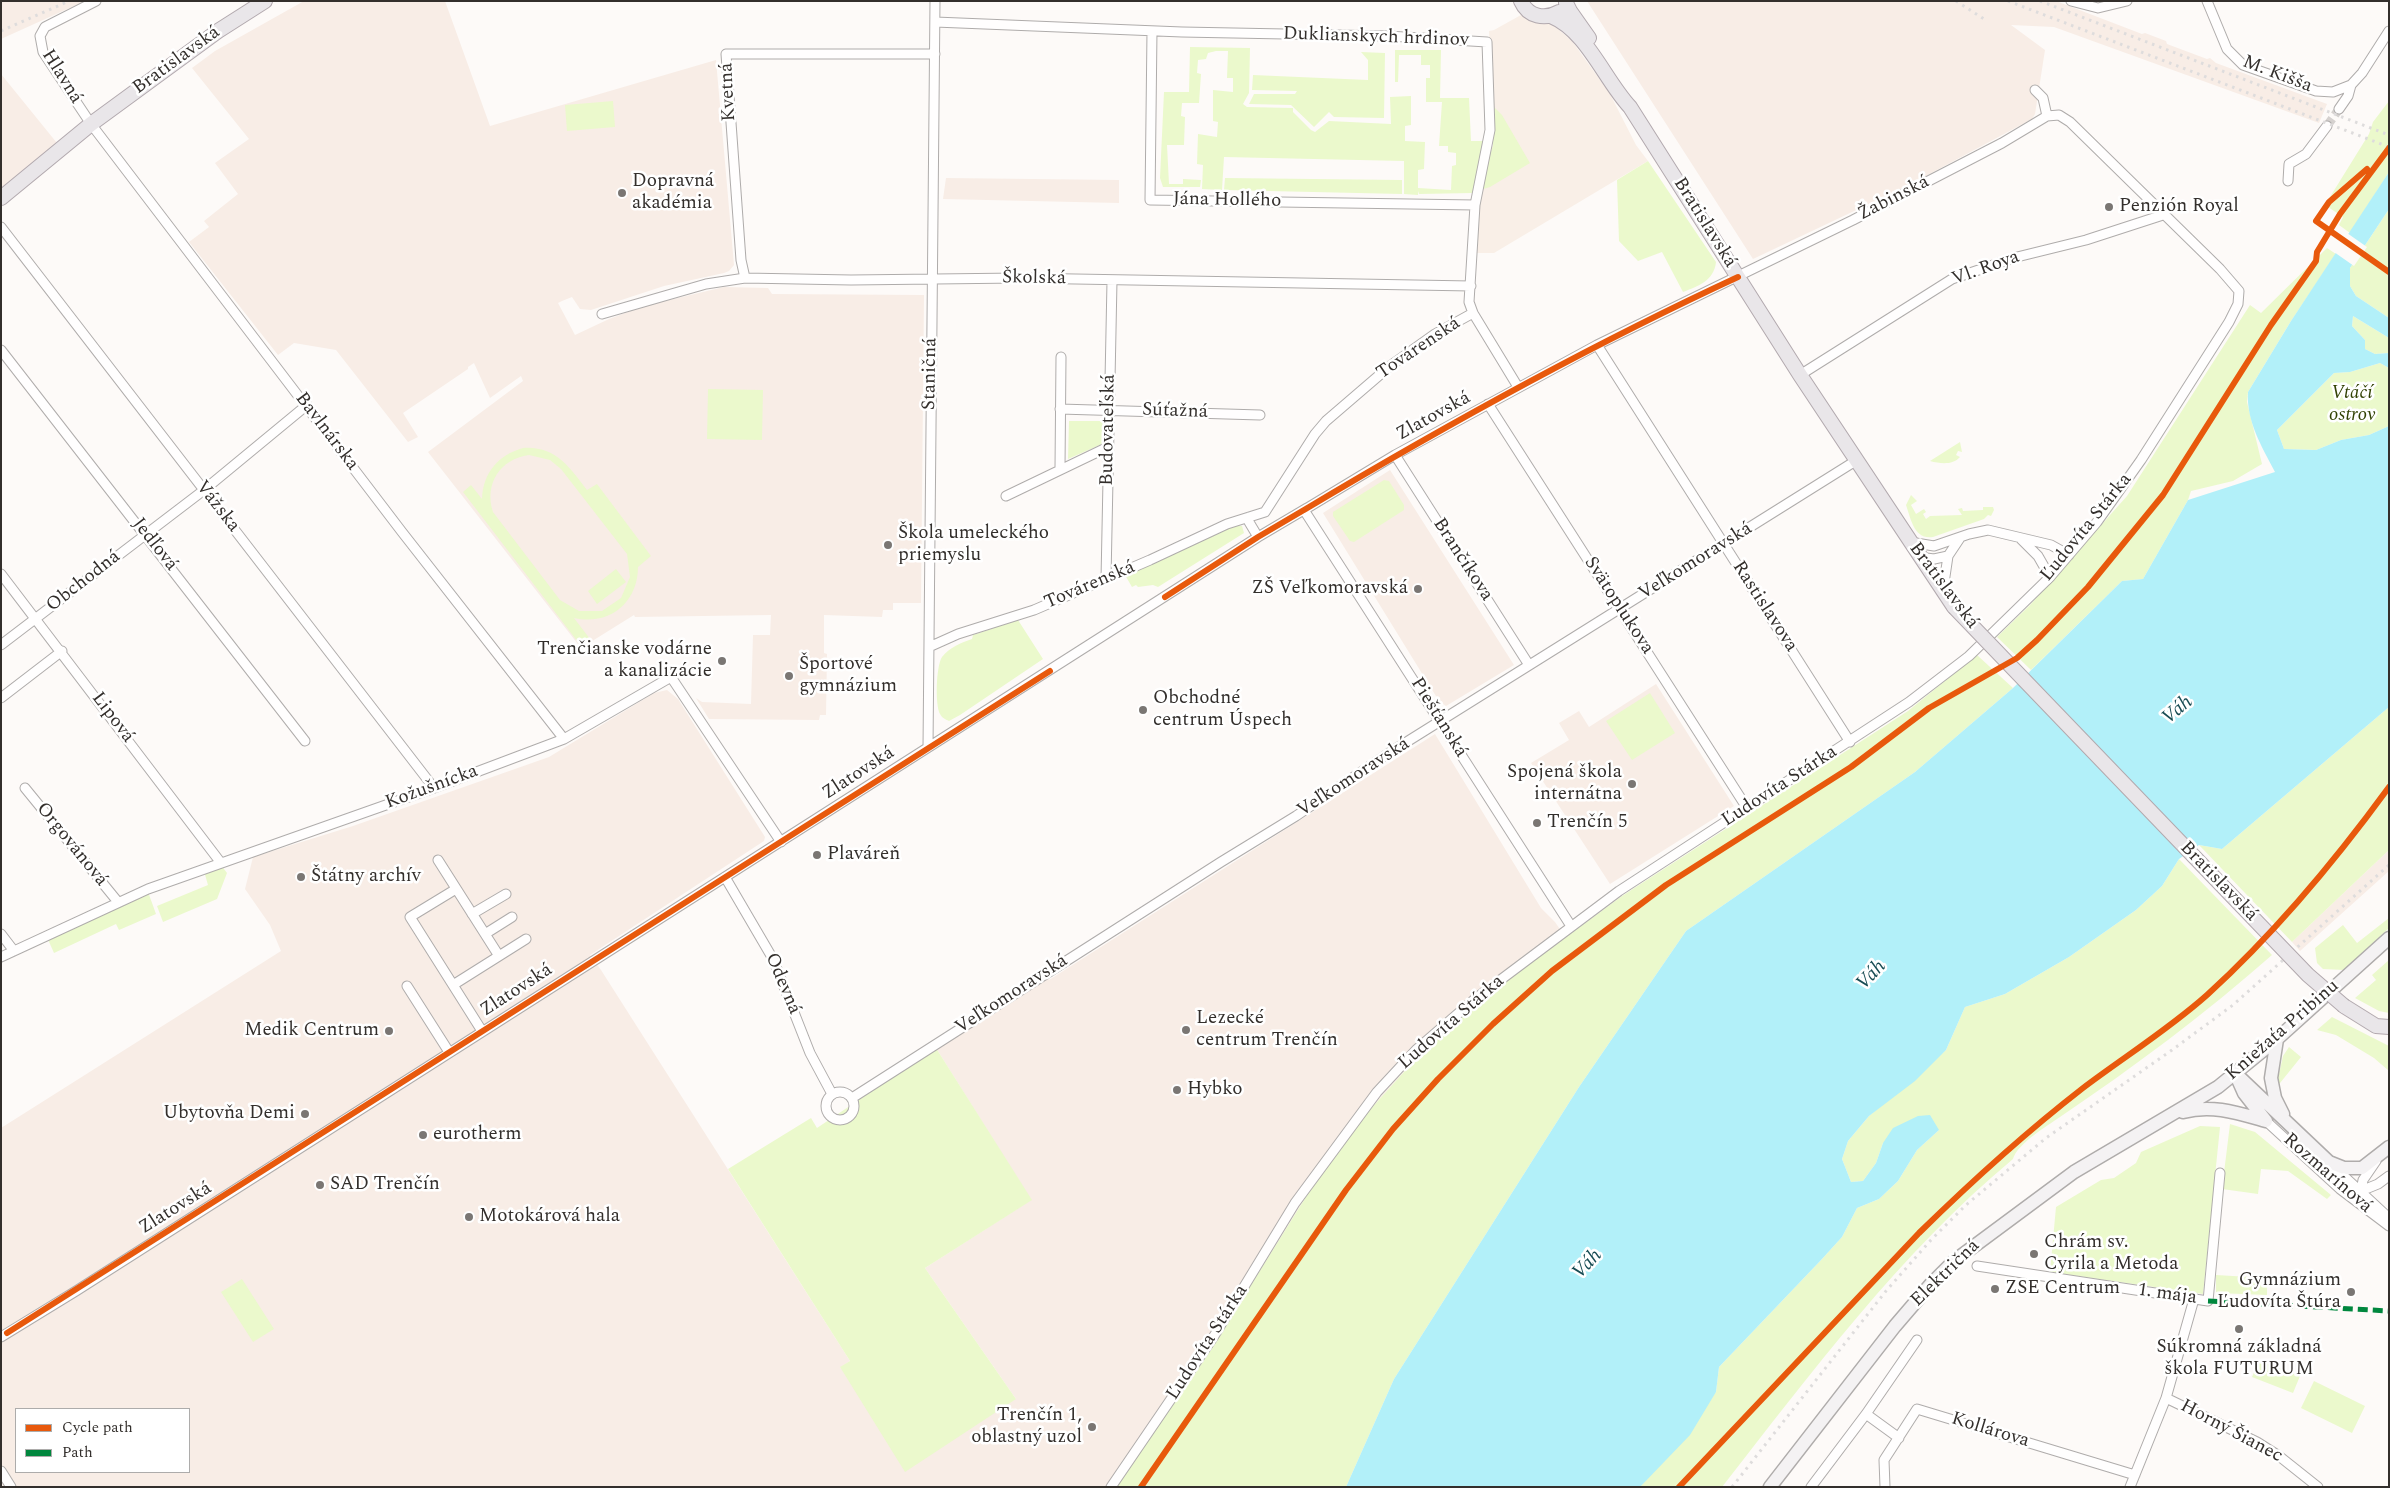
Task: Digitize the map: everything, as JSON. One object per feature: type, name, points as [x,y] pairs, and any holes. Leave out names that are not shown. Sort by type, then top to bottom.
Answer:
[{"type":"main road","name":"Bratislavská","points":[[1,198],[91,124],[218,31],[265,1]]},
{"type":"main road","name":"Bratislavská","points":[[1521,1],[1530,13],[1538,16],[1551,16],[1560,20],[1573,31],[1630,107],[1800,374],[1909,542],[1954,607],[2302,969],[2344,1006],[2382,1027]]},
{"type":"main road","name":"Bratislavská","points":[[1551,16],[1558,12],[1567,2]]},
{"type":"main road","name":"Bratislavská","points":[[1567,2],[1570,12],[1625,92],[1630,107]]},
{"type":"main road","name":"Kniežaťa Pribinu","points":[[2171,1115],[2218,1087],[2277,1039],[2389,938]]},
{"type":"main road","points":[[2382,1027],[2389,1034]]},
{"type":"main road","points":[[2277,1039],[2271,1078],[2275,1098],[2284,1120]]},
{"type":"main road","points":[[2235,1073],[2329,1162],[2338,1167],[2357,1169],[2366,1166],[2385,1151]]},
{"type":"main road","points":[[2235,1073],[2244,1093],[2266,1121]]},
{"type":"main road","points":[[2171,1115],[2193,1109],[2208,1108],[2230,1110],[2266,1121]]},
{"type":"main road","name":"Električná","points":[[1770,1487],[1853,1378],[1931,1284],[1954,1261],[2074,1172],[2171,1115]]},
{"type":"street","name":"Hlavná","points":[[91,124],[43,52],[40,36],[45,27],[51,22],[96,1]]},
{"type":"street","name":"Staničná","points":[[928,747],[935,1]]},
{"type":"street","points":[[2071,1],[2089,7],[2110,7],[2127,1]]},
{"type":"street","name":"M. Kišša","points":[[2207,1],[2227,49],[2243,65],[2316,91],[2332,92],[2351,85]]},
{"type":"street","name":"Duklianskych hrdinov","points":[[935,22],[1388,36],[1486,42],[1490,130],[1475,205],[1469,302],[1473,313],[1518,387]]},
{"type":"street","name":"Jána Hollého","points":[[1152,30],[1150,200],[1475,205]]},
{"type":"street","points":[[2332,92],[2339,109],[2348,96],[2351,85],[2362,74],[2389,31]]},
{"type":"street","name":"Kvetná","points":[[745,278],[741,260],[726,54],[935,54]]},
{"type":"street","points":[[2035,90],[2043,98],[2047,116]]},
{"type":"street","name":"Ľudovíta Stárka","points":[[1111,1487],[1214,1336],[1295,1203],[1377,1092],[1416,1050],[1453,1018],[1571,926],[1674,854],[1850,742],[1909,702],[1969,656],[2050,577],[2097,522],[2141,460],[2206,360],[2238,304],[2239,296],[2235,285],[2065,117],[2058,115],[2047,116]]},
{"type":"street","name":"Žabinská","points":[[1738,277],[2002,143],[2047,116]]},
{"type":"street","name":"Bavlnárska","points":[[91,124],[402,532],[564,739]]},
{"type":"street","points":[[2288,181],[2289,164],[2306,154],[2327,126]]},
{"type":"street","name":"Vl. Roya","points":[[1800,374],[1952,279],[2017,257],[2086,240],[2163,215]]},
{"type":"street","name":"Vážska","points":[[1,227],[434,788]]},
{"type":"street","name":"Zlatovská","points":[[1304,510],[1395,455],[1518,387],[1597,345],[1738,277]]},
{"type":"street","name":"Školská","points":[[602,314],[706,284],[745,278],[1471,286]]},
{"type":"street","name":"Budovateľská","points":[[1106,579],[1112,281]]},
{"type":"street","name":"Továrenská","points":[[929,647],[958,634],[1034,610],[1227,524],[1265,512],[1315,434],[1326,421],[1390,366],[1435,334],[1473,313]]},
{"type":"street","name":"Rastislavova","points":[[1597,345],[1850,742]]},
{"type":"street","name":"Jedľová","points":[[1,350],[306,741]]},
{"type":"street","points":[[1060,468],[1061,357]]},
{"type":"street","name":"Svätoplukova","points":[[1488,404],[1747,808]]},
{"type":"street","name":"Obchodná","points":[[1,645],[204,490],[306,405]]},
{"type":"street","name":"Súťažná","points":[[1060,409],[1260,415]]},
{"type":"street","points":[[1006,496],[1108,446]]},
{"type":"street","name":"Brančíkova","points":[[1395,455],[1529,665]]},
{"type":"street","name":"Veľkomoravská","points":[[852,1098],[1220,862],[1296,816],[1389,753],[1857,460]]},
{"type":"street","name":"Zlatovská","points":[[1,1337],[1258,537],[1309,507],[1304,510]]},
{"type":"street","name":"Piešťanská","points":[[1304,510],[1571,926]]},
{"type":"street","points":[[1249,517],[1249,522],[1258,537]]},
{"type":"street","points":[[1909,542],[1934,546],[1979,531],[1988,530],[2051,545],[2069,555]]},
{"type":"street","points":[[1943,593],[1948,556],[1960,538]]},
{"type":"street","points":[[2021,539],[2038,556],[2050,577]]},
{"type":"street","points":[[1919,557],[1934,559],[1948,556]]},
{"type":"street","name":"Lipová","points":[[1,574],[62,651],[221,863]]},
{"type":"street","points":[[1,698],[62,651]]},
{"type":"street","name":"Kožušnícka","points":[[1,956],[118,902],[564,739],[671,677],[781,842]]},
{"type":"street","name":"Orgovánová","points":[[25,788],[118,902]]},
{"type":"street","points":[[438,860],[499,956]]},
{"type":"street","name":"Odevná","points":[[725,877],[773,959],[810,1053],[832,1094]]},
{"type":"street","points":[[456,889],[410,917],[482,1031]]},
{"type":"street","points":[[472,914],[506,894]]},
{"type":"street","points":[[484,934],[512,917]]},
{"type":"street","points":[[1,934],[14,950]]},
{"type":"street","points":[[453,985],[526,939]]},
{"type":"street","points":[[408,986],[449,1052]]},
{"type":"street","points":[[841,1091],[852,1098],[854,1106],[851,1115],[844,1119],[835,1119],[826,1109],[827,1100],[832,1094],[841,1091]]},
{"type":"street","name":"Rozmarínová","points":[[2266,1121],[2346,1194],[2389,1226]]},
{"type":"street","points":[[2360,1204],[2363,1180],[2385,1151]]},
{"type":"street","name":"Rozmarínová","points":[[2329,1162],[2389,1218]]},
{"type":"street","name":"1. mája","points":[[1977,1266],[2208,1301],[2220,1174]]},
{"type":"street","points":[[2346,1194],[2360,1192],[2389,1176]]},
{"type":"street","points":[[2130,1487],[2166,1398],[2194,1299]]},
{"type":"street","name":"Električná","points":[[1811,1487],[1866,1414],[1917,1340]]},
{"type":"street","name":"Horný Šianec","points":[[2166,1398],[2257,1442],[2279,1456],[2318,1487]]},
{"type":"street","name":"Kollárova","points":[[1899,1438],[1917,1408],[2135,1475]]},
{"type":"street","points":[[1866,1414],[1899,1438],[1884,1460],[1885,1487]]},
{"type":"street","points":[[1,1471],[11,1487]]},
{"type":"shaded area","points":[[1,1],[85,1],[1,39]]},
{"type":"shaded area","points":[[304,1],[445,1],[490,126],[716,60],[734,265],[729,271],[724,273],[664,286],[591,310],[580,309],[572,297],[562,301],[558,303],[575,335],[609,319],[644,306],[724,287],[768,288],[772,294],[924,295],[921,603],[893,603],[893,610],[883,610],[882,617],[824,615],[824,653],[827,654],[826,715],[820,715],[819,720],[709,719],[696,698],[702,702],[751,704],[753,635],[770,635],[771,615],[635,617],[634,615],[581,648],[428,452],[523,381],[521,376],[490,398],[474,363],[403,413],[418,437],[408,442],[336,350],[294,343],[278,355],[189,242],[209,227],[204,221],[238,194],[215,163],[249,139],[192,68],[215,51]]},
{"type":"shaded area","points":[[1587,1],[2056,1],[2142,34],[2145,33],[2166,41],[2167,44],[2207,59],[2210,58],[2216,63],[2327,104],[2319,123],[2054,27],[2011,25],[2045,50],[2035,114],[2032,119],[1909,185],[1753,259]]},
{"type":"shaded area","points":[[1521,15],[1551,23],[1572,41],[1610,94],[1636,145],[1648,161],[1494,253],[1477,253],[1477,212],[1480,190],[1493,145],[1489,31]]},
{"type":"shaded area","points":[[1,74],[61,148],[1,198]]},
{"type":"shaded area","points":[[946,178],[1119,180],[1119,203],[943,199]]},
{"type":"shaded area","name":"ZŠ Veľkomoravská","points":[[1390,470],[1514,665],[1446,706],[1439,701],[1323,513]]},
{"type":"shaded area","name":"Spojená škola internátna","points":[[1656,684],[1734,806],[1610,884],[1531,763],[1569,740],[1559,723],[1579,711],[1589,727]]},
{"type":"shaded area","points":[[667,690],[678,699],[765,837],[764,841],[590,955],[850,1361],[840,1368],[1016,1399],[925,1268],[1031,1200],[936,1048],[1048,978],[1049,980],[1435,734],[1541,908],[1555,922],[1566,938],[1482,1000],[1421,1053],[1350,1132],[1309,1192],[1206,1357],[1116,1487],[1,1487],[1,1128],[281,951],[270,925],[245,889],[253,857],[353,826],[549,757],[654,693]]},
{"type":"shaded area","points":[[2389,850],[2389,871],[2300,951],[2292,942]]},
{"type":"green space","points":[[1190,47],[1250,48],[1249,93],[1243,104],[1247,107],[1293,108],[1293,112],[1315,132],[1329,121],[1391,124],[1390,97],[1411,96],[1411,125],[1405,126],[1405,141],[1425,142],[1424,169],[1418,170],[1418,188],[1451,190],[1452,166],[1456,165],[1456,153],[1448,152],[1448,146],[1439,146],[1442,102],[1426,102],[1426,78],[1430,78],[1430,65],[1421,65],[1421,55],[1399,55],[1398,82],[1395,82],[1395,50],[1441,50],[1440,98],[1469,98],[1471,141],[1484,141],[1473,193],[1419,194],[1418,191],[1418,195],[1404,194],[1404,161],[1224,157],[1222,190],[1202,189],[1203,165],[1197,164],[1198,134],[1217,137],[1218,122],[1213,121],[1213,90],[1233,92],[1233,78],[1227,78],[1228,51],[1208,53],[1206,59],[1198,60],[1197,73],[1201,74],[1199,103],[1182,103],[1181,116],[1185,117],[1184,145],[1167,145],[1169,184],[1183,184],[1183,179],[1201,180],[1200,187],[1163,187],[1160,178],[1164,92],[1189,92]]},
{"type":"green space","points":[[1361,52],[1385,53],[1384,118],[1334,117],[1329,112],[1314,127],[1291,105],[1249,104],[1254,94],[1295,94],[1297,91],[1252,90],[1253,75],[1368,80],[1368,60]]},
{"type":"green space","points":[[613,101],[615,127],[567,131],[565,105]]},
{"type":"green space","points":[[2389,101],[2389,172],[2350,233],[2339,225],[2343,217],[2325,205],[2369,134],[2373,122]]},
{"type":"green space","points":[[1493,106],[1502,115],[1530,163],[1490,187],[1480,190],[1493,145]]},
{"type":"green space","points":[[1648,161],[1716,262],[1709,278],[1700,285],[1683,292],[1662,252],[1638,261],[1619,241],[1617,180]]},
{"type":"green space","points":[[1225,178],[1402,180],[1402,194],[1224,190]]},
{"type":"green space","points":[[2389,209],[2389,318],[2356,296],[2350,286],[2350,268]]},
{"type":"green space","points":[[2327,248],[2336,254],[2291,321],[2248,392],[2247,402],[2262,464],[2233,481],[2191,491],[2188,500],[2143,579],[2122,581],[2031,670],[1997,637],[2030,605],[2127,496],[2250,305],[2261,313]]},
{"type":"green space","points":[[2353,316],[2389,338],[2389,353],[2375,354],[2365,349],[2365,340],[2352,326]]},
{"type":"green space","name":"Vtáčí ostrov","points":[[2380,363],[2389,368],[2389,426],[2369,435],[2341,440],[2316,450],[2284,449],[2277,430],[2334,373],[2350,372]]},
{"type":"green space","points":[[708,389],[763,390],[762,440],[707,439]]},
{"type":"green space","points":[[1069,421],[1103,421],[1102,444],[1068,459]]},
{"type":"green space","points":[[1960,442],[1962,452],[1958,451],[1956,455],[1960,457],[1957,460],[1946,463],[1930,461]]},
{"type":"green space","points":[[523,448],[544,450],[553,454],[568,466],[587,490],[597,484],[651,556],[638,567],[637,580],[633,591],[619,609],[610,615],[599,618],[587,620],[574,618],[590,639],[581,646],[463,492],[471,485],[482,499],[485,481],[493,466],[514,451]],"holes":[[[529,455],[550,460],[561,469],[627,554],[630,577],[621,598],[602,611],[579,611],[560,600],[493,512],[491,492],[493,483],[502,467],[519,457]]]},
{"type":"green space","points":[[1384,480],[1389,481],[1404,505],[1404,510],[1354,542],[1350,541],[1333,516],[1333,512]]},
{"type":"green space","points":[[1911,495],[1917,501],[1911,505],[1916,514],[1924,509],[1926,512],[1923,514],[1926,519],[1930,516],[1962,515],[1958,509],[1962,508],[1963,511],[1983,510],[1983,507],[1993,507],[1994,510],[1991,516],[1988,515],[1984,519],[1933,537],[1927,537],[1917,532],[1912,522],[1906,505]]},
{"type":"green space","points":[[1234,526],[1242,526],[1244,533],[1158,587],[1153,585],[1138,587],[1136,585],[1132,587],[1125,575]]},
{"type":"green space","points":[[616,569],[626,582],[597,604],[588,591]]},
{"type":"green space","points":[[1018,620],[1043,659],[960,715],[949,721],[943,717],[938,709],[937,694],[938,668],[942,657],[952,648],[972,639],[973,635]]},
{"type":"green space","points":[[1977,655],[2013,688],[1915,772],[1686,931],[1579,1087],[1394,1379],[1346,1487],[1116,1487],[1206,1357],[1309,1192],[1350,1132],[1421,1053],[1482,999],[1622,896],[1908,711]]},
{"type":"green space","points":[[1650,693],[1675,733],[1632,760],[1606,721]]},
{"type":"green space","points":[[2389,707],[2389,850],[2292,942],[2199,845],[2222,849]]},
{"type":"green space","points":[[2179,859],[2272,955],[2169,1039],[2026,1141],[2013,1159],[1972,1195],[1895,1274],[1824,1357],[1722,1487],[1640,1487],[1716,1392],[1719,1367],[1842,1237],[1857,1208],[1879,1199],[1898,1181],[1917,1150],[1939,1130],[1883,1143],[1876,1163],[1863,1181],[1851,1182],[1842,1159],[1848,1141],[1869,1116],[1946,1050],[1965,1007],[2005,994],[2069,957],[2136,910],[2162,886]]},
{"type":"green space","points":[[221,865],[227,873],[217,899],[163,922],[157,906],[208,885],[204,871]]},
{"type":"green space","points":[[147,889],[156,914],[119,930],[116,924],[54,953],[46,935]]},
{"type":"green space","points":[[2389,918],[2389,928],[2344,970],[2323,969],[2317,963],[2315,948],[2343,925],[2357,943]]},
{"type":"green space","points":[[2389,960],[2389,1013],[2379,1011],[2355,998],[2376,980],[2372,975]]},
{"type":"green space","points":[[2332,1017],[2389,1046],[2389,1071],[2374,1058],[2336,1035],[2317,1030]]},
{"type":"green space","points":[[2289,1047],[2301,1057],[2276,1088],[2275,1074],[2279,1074],[2283,1056]]},
{"type":"green space","points":[[936,1048],[1032,1200],[925,1268],[1016,1399],[905,1472],[840,1367],[850,1361],[728,1169],[811,1118],[817,1128]]},
{"type":"green space","points":[[2230,1124],[2255,1132],[2331,1195],[2327,1199],[2288,1171],[2261,1169],[2258,1194],[2222,1189]]},
{"type":"green space","points":[[2200,1126],[2220,1127],[2203,1294],[2050,1272],[2056,1207],[2101,1180],[2114,1178],[2136,1163],[2141,1152]]},
{"type":"green space","points":[[2216,1275],[2267,1278],[2267,1295],[2216,1293]]},
{"type":"green space","points":[[242,1279],[274,1329],[253,1342],[221,1292]]},
{"type":"green space","points":[[2259,1360],[2300,1376],[2293,1393],[2252,1377]]},
{"type":"green space","points":[[2314,1381],[2365,1406],[2352,1433],[2301,1408]]},
{"type":"water","name":"Váh","points":[[2389,172],[2389,209],[2350,268],[2350,286],[2356,296],[2389,318],[2389,338],[2353,316],[2352,326],[2365,340],[2365,349],[2375,354],[2389,353],[2389,368],[2380,363],[2350,372],[2334,373],[2277,430],[2284,449],[2316,450],[2341,440],[2369,435],[2389,426],[2389,707],[2222,849],[2199,845],[2179,859],[2162,886],[2136,910],[2069,957],[2005,994],[1965,1007],[1946,1050],[1915,1081],[1869,1116],[1848,1141],[1842,1159],[1851,1182],[1863,1181],[1876,1163],[1883,1143],[1893,1128],[1918,1116],[1930,1115],[1939,1130],[1917,1150],[1898,1181],[1879,1199],[1857,1208],[1842,1237],[1719,1367],[1716,1392],[1690,1435],[1640,1487],[1346,1487],[1394,1379],[1579,1087],[1686,931],[1915,772],[2013,688],[2122,581],[2143,579],[2188,500],[2275,472],[2252,423],[2248,392],[2291,321]]},
{"type":"pier","points":[[2347,233],[2367,247],[2354,266],[2334,252]]},
{"type":"tunnel","points":[[2327,126],[2339,109]]},
{"type":"railway","points":[[1,31],[69,1]]},
{"type":"railway","points":[[1956,1],[1984,19]]},
{"type":"railway","points":[[2008,1],[2389,147]]},
{"type":"railway","points":[[2040,1],[2389,135]]},
{"type":"railway","points":[[1732,1487],[1886,1291],[1931,1240],[1966,1205],[2046,1138],[2233,1005],[2389,865]]},
{"type":"marked path","points":[[2208,1301],[2389,1311]]},
{"type":"cycle path","points":[[1141,1487],[1346,1190],[1393,1129],[1438,1079],[1493,1024],[1552,971],[1666,885],[1851,767],[1929,708],[2017,658],[2088,587],[2163,495],[2271,325],[2316,261],[2317,252],[2340,214],[2389,148]]},
{"type":"cycle path","points":[[2367,169],[2329,202],[2316,221],[2389,272]]},
{"type":"cycle path","points":[[1304,510],[1411,447],[1518,388],[1682,303],[1738,277]]},
{"type":"cycle path","points":[[1165,597],[1258,537],[1309,507]]},
{"type":"cycle path","points":[[7,1333],[1050,671]]},
{"type":"cycle path","points":[[1679,1487],[1919,1233],[1958,1195],[2061,1105],[2177,1020],[2207,995],[2257,947],[2326,869],[2389,787]]},
{"type":"place","name":"Dopravná akadémia","points":[[622,193]]},
{"type":"place","name":"Penzión Royal","points":[[2109,207]]},
{"type":"place","name":"Škola umeleckého priemyslu","points":[[888,545]]},
{"type":"place","name":"ZŠ Veľkomoravská","points":[[1418,589]]},
{"type":"place","name":"Trenčianske vodárne a kanalizácie","points":[[722,661]]},
{"type":"place","name":"Športové gymnázium","points":[[789,676]]},
{"type":"place","name":"Obchodné centrum Úspech","points":[[1143,710]]},
{"type":"place","name":"Spojená škola internátna","points":[[1632,784]]},
{"type":"place","name":"Trenčín 5","points":[[1537,823]]},
{"type":"place","name":"Plaváreň","points":[[817,855]]},
{"type":"place","name":"Štátny archív","points":[[301,877]]},
{"type":"place","name":"Lezecké centrum Trenčín","points":[[1186,1030]]},
{"type":"place","name":"Medik Centrum","points":[[389,1031]]},
{"type":"place","name":"Hybko","points":[[1177,1090]]},
{"type":"place","name":"Ubytovňa Demi","points":[[305,1114]]},
{"type":"place","name":"eurotherm","points":[[423,1135]]},
{"type":"place","name":"SAD Trenčín","points":[[320,1185]]},
{"type":"place","name":"Motokárová hala","points":[[469,1217]]},
{"type":"place","name":"Chrám sv. Cyrila a Metoda","points":[[2034,1254]]},
{"type":"place","name":"ZSE Centrum","points":[[1995,1289]]},
{"type":"place","name":"Gymnázium Ľudovíta Štúra","points":[[2351,1292]]},
{"type":"place","name":"Súkromná základná škola FUTURUM","points":[[2239,1329]]},
{"type":"place","name":"Trenčín 1, oblastný uzol","points":[[1092,1427]]}]
